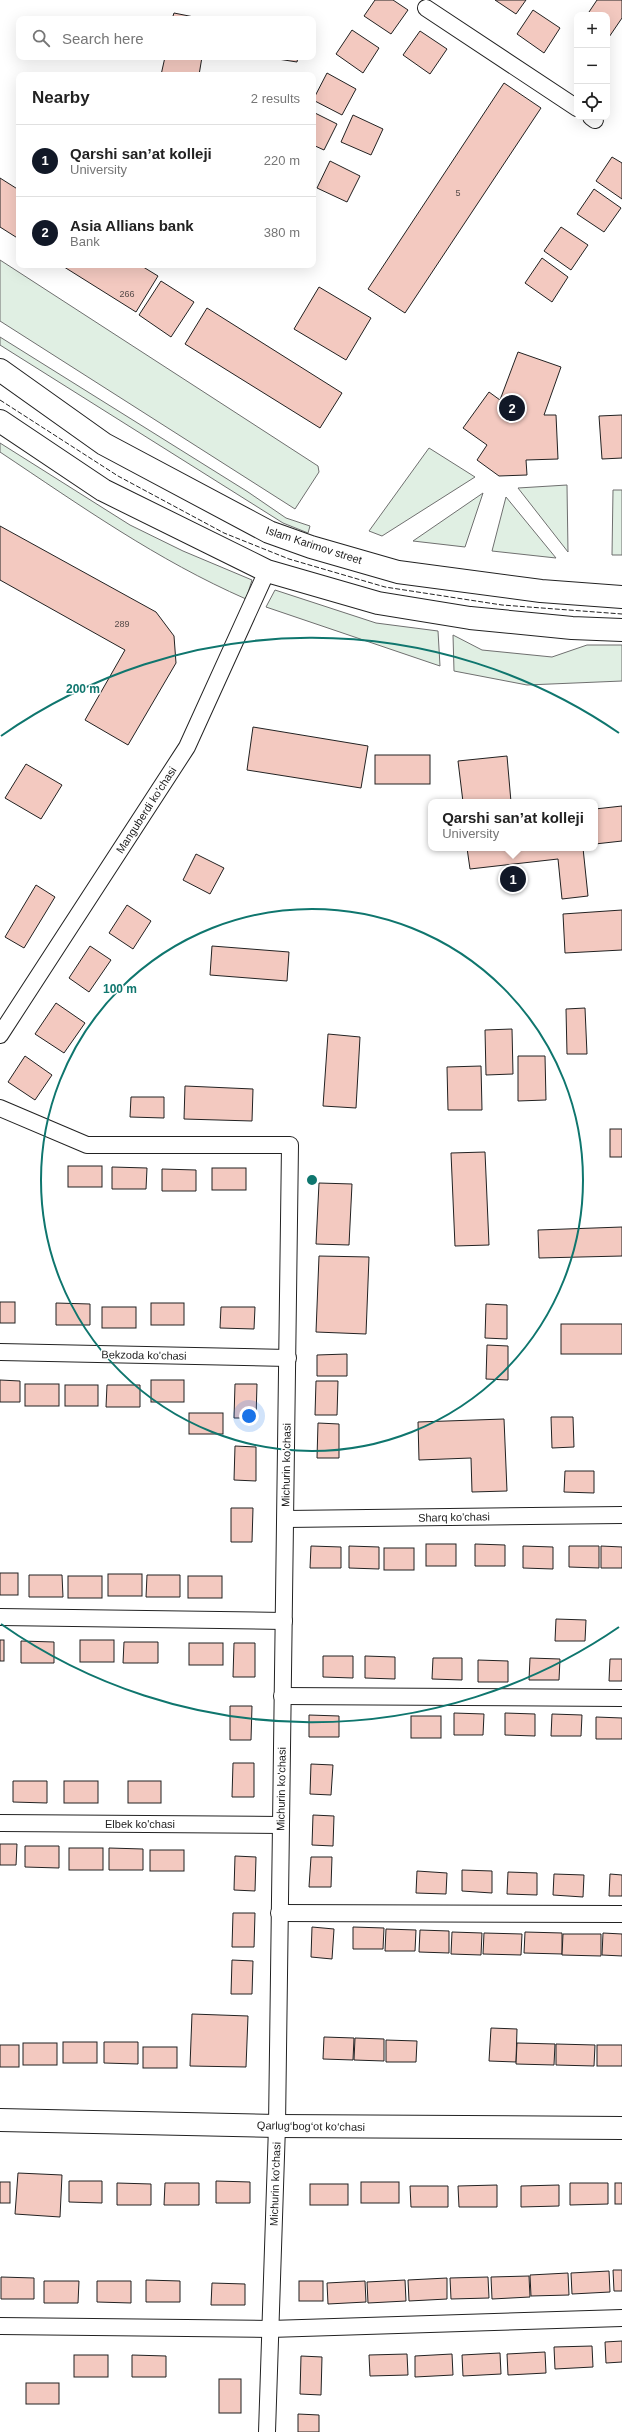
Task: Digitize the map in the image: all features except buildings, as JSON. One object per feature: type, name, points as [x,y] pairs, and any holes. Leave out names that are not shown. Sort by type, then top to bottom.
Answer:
[{"type":"main road","name":"Islam Karimov street","points":[[0,370],[104,444],[276,534],[398,572],[533,590],[622,597]]},
{"type":"main road","points":[[0,421],[103,490],[267,571],[386,605],[470,618],[572,628],[622,630]]},
{"type":"main road","name":"Qarlug‘bog‘ot ko‘chasi","points":[[0,2120],[277,2126],[622,2128]]},
{"type":"street","points":[[426,8],[574,106]]},
{"type":"street","name":"Manguberdi ko'chasi","points":[[0,1035],[187,747],[267,571]]},
{"type":"street","name":"Michurin ko'chasi","points":[[0,1108],[87,1145],[290,1145],[277,2126],[267,2432]]},
{"type":"street","name":"Bekzoda ko'chasi","points":[[0,1352],[288,1358]]},
{"type":"street","name":"Sharq ko'chasi","points":[[286,1519],[622,1515]]},
{"type":"street","points":[[0,1617],[284,1621]]},
{"type":"street","points":[[282,1696],[622,1698]]},
{"type":"street","name":"Elbek ko'chasi","points":[[0,1823],[280,1825]]},
{"type":"street","points":[[279,1913],[622,1914]]},
{"type":"street","points":[[0,2326],[270,2329],[622,2318]]},
{"type":"green space","points":[[0,260],[318,466],[319,472],[295,509],[0,321]]},
{"type":"green space","points":[[0,337],[248,492],[286,518],[310,526],[308,533],[283,523],[0,345]]},
{"type":"green space","points":[[0,443],[130,525],[183,551],[252,580],[246,599],[181,567],[120,531],[0,452]]},
{"type":"green space","points":[[429,448],[475,477],[382,536],[369,531]]},
{"type":"green space","points":[[567,485],[568,552],[518,488]]},
{"type":"green space","points":[[613,490],[622,490],[622,555],[612,555]]},
{"type":"green space","points":[[483,493],[465,547],[413,541]]},
{"type":"green space","points":[[506,497],[556,558],[492,551]]},
{"type":"green space","points":[[275,590],[376,623],[438,631],[440,666],[266,607]]},
{"type":"green space","points":[[453,635],[482,650],[552,657],[587,645],[622,645],[622,681],[527,685],[454,671]]},
{"type":"fence","points":[[0,400],[118,476],[224,533],[289,559],[385,587],[502,605],[622,614]]},
{"type":"place","name":"Asia Allians bank","points":[[512,408]]},
{"type":"place","name":"Qarshi san’at kolleji","points":[[513,879]]}]
